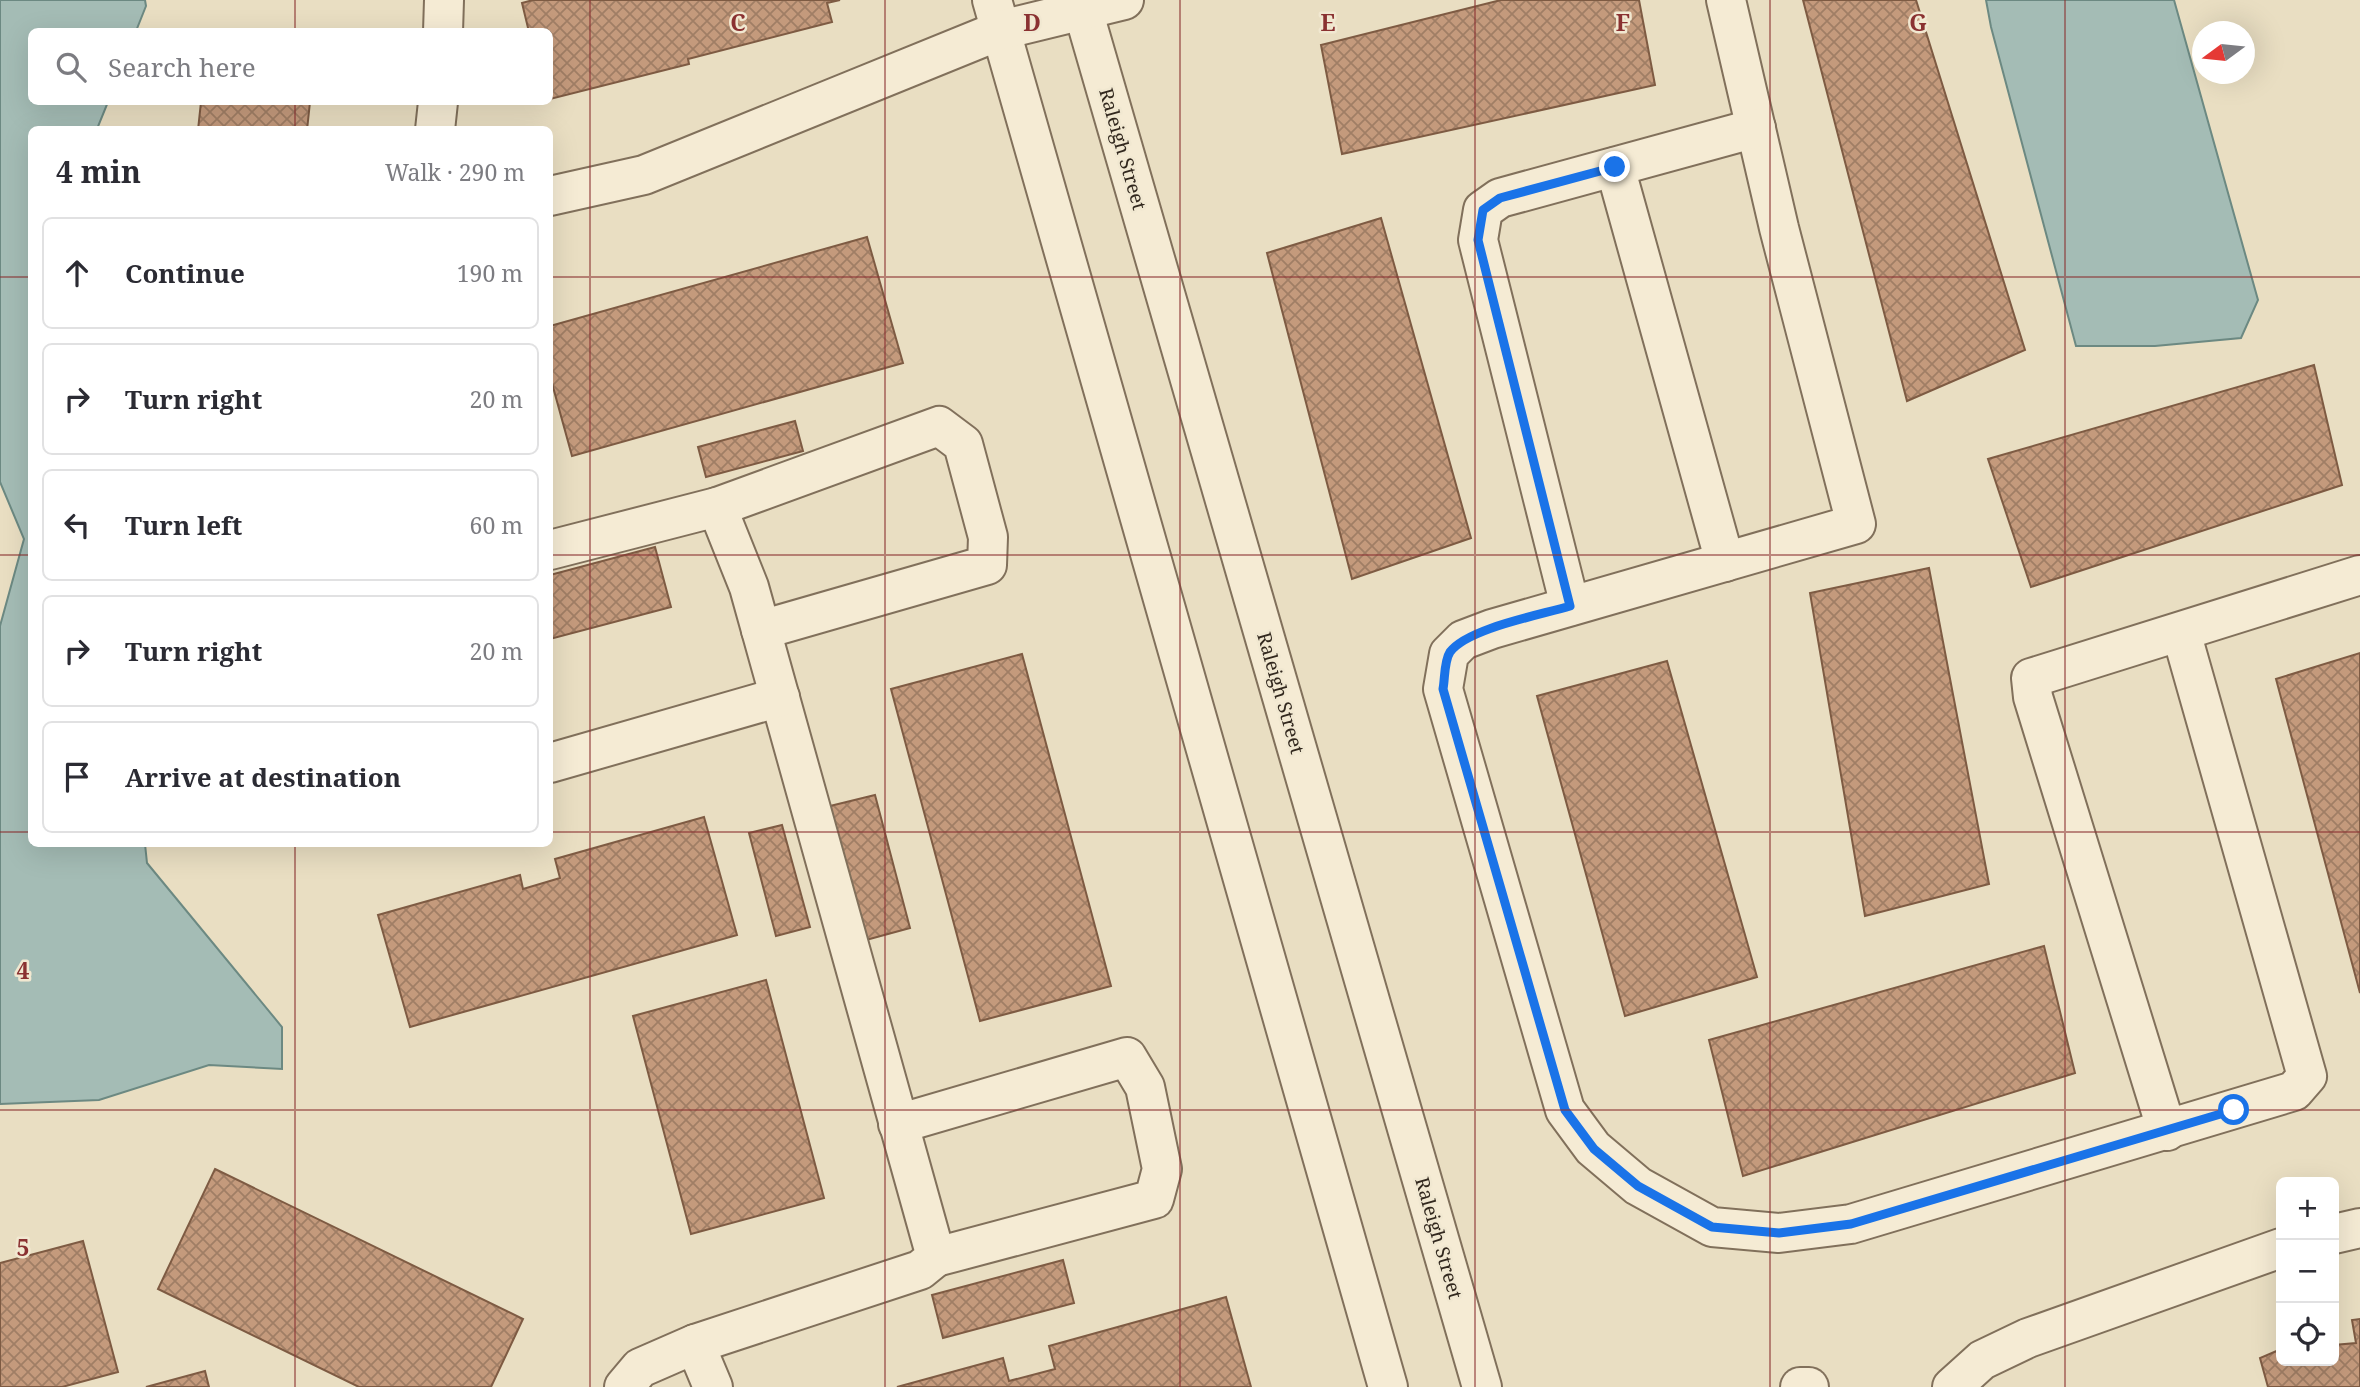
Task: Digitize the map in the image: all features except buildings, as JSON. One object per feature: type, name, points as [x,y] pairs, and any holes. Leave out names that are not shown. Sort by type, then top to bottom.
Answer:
[{"type":"street","points":[[443,28],[444,0]]},
{"type":"street","points":[[553,195],[644,175],[996,15],[1124,0]]},
{"type":"street","points":[[1726,0],[1779,228],[1856,524],[1492,628],[1463,640],[1449,654],[1443,689],[1565,1110],[1594,1149],[1638,1186],[1712,1227],[1779,1233],[1851,1224],[2294,1091],[2307,1076],[2181,632]]},
{"type":"street","name":"Raleigh Street","points":[[1082,5],[1482,1387]]},
{"type":"street","points":[[996,15],[1388,1387]]},
{"type":"street","points":[[435,126],[438,105]]},
{"type":"street","points":[[1570,606],[1478,240],[1483,210],[1500,198],[1756,128]]},
{"type":"street","points":[[1615,167],[1725,562]]},
{"type":"street","points":[[553,549],[717,507],[939,426],[963,443],[988,537],[986,565],[761,630]]},
{"type":"street","points":[[717,507],[749,587],[936,1257]]},
{"type":"street","points":[[2167,1131],[2033,697],[2031,678],[2360,575]]},
{"type":"street","points":[[553,761],[780,697]]},
{"type":"street","points":[[638,1381],[695,1344],[920,1270],[936,1257],[1154,1199],[1162,1168],[1145,1087],[1127,1057],[898,1124]]},
{"type":"street","points":[[2339,1233],[2360,1228]]},
{"type":"street","points":[[1952,1387],[1982,1360],[2028,1338],[2276,1250]]},
{"type":"street","points":[[695,1344],[713,1387]]},
{"type":"street","points":[[1800,1387],[1809,1387]]},
{"type":"water","points":[[0,0],[145,0],[146,6],[137,28],[28,28],[28,105],[107,105],[98,126],[28,126],[28,847],[145,847],[147,863],[282,1027],[282,1069],[209,1065],[99,1100],[0,1104],[0,626],[24,539],[0,482]]},
{"type":"water","points":[[1986,0],[2174,0],[2192,64],[2192,84],[2198,84],[2258,300],[2241,338],[2155,346],[2076,346]]},
{"type":"route","points":[[1615,167],[1500,198],[1483,210],[1478,240],[1570,606],[1492,628],[1463,640],[1449,654],[1443,689],[1565,1110],[1594,1149],[1638,1186],[1712,1227],[1779,1233],[1851,1224],[2234,1110]]}]
